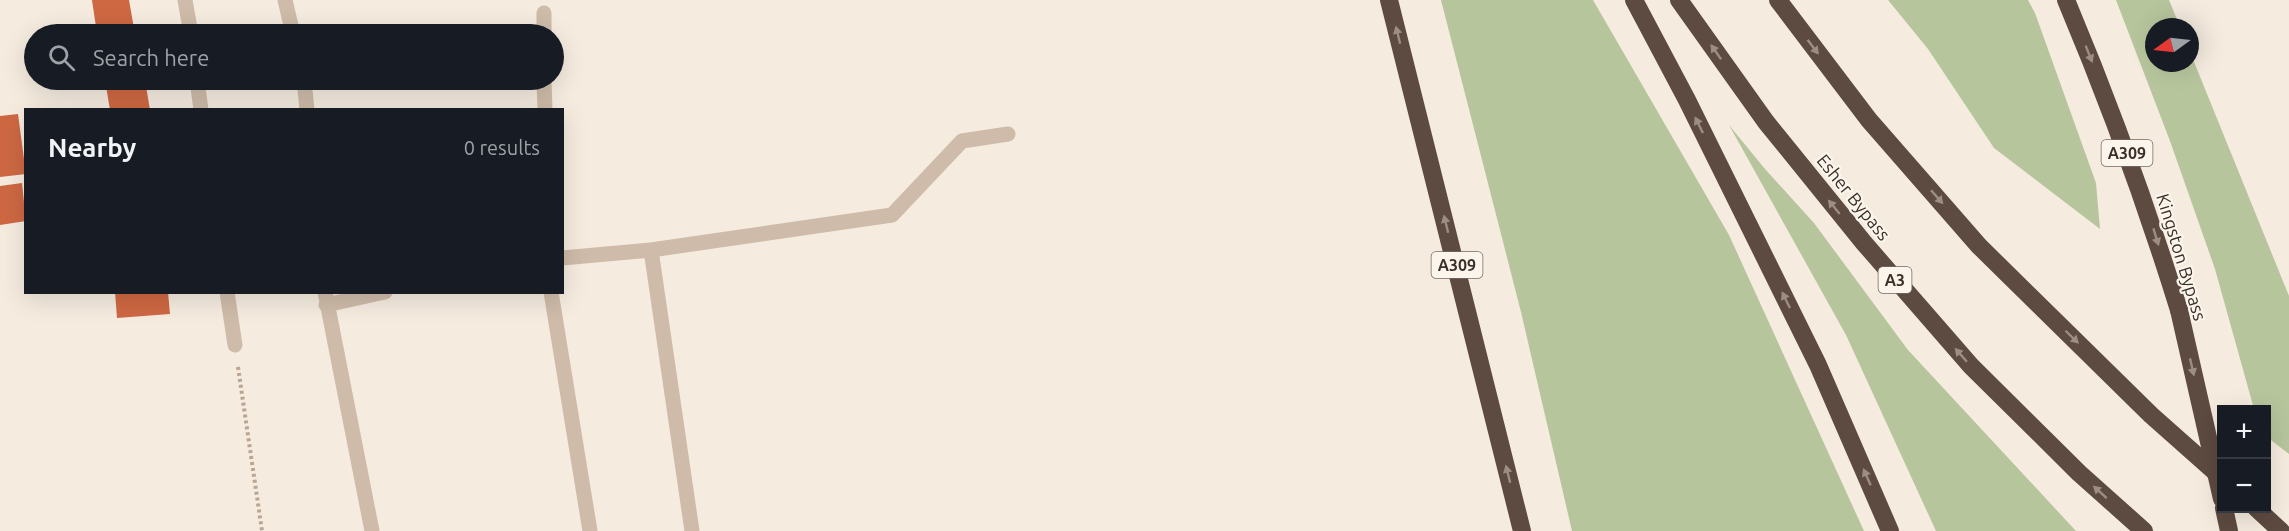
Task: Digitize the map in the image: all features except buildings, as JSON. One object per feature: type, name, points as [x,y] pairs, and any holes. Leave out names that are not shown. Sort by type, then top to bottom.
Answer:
[{"type":"highway","name":"A309","points":[[1389,0],[1522,531]]},
{"type":"highway","points":[[1634,0],[1687,100],[1818,365],[1890,531]]},
{"type":"highway","name":"Esher Bypass","points":[[1679,0],[1766,122],[1864,243],[1971,366],[2079,473],[2144,531]]},
{"type":"highway","points":[[1778,0],[1869,120],[1979,246],[2151,415],[2217,474]]},
{"type":"highway","name":"Kingston Bypass","points":[[2066,0],[2122,138],[2179,310],[2217,477]]},
{"type":"highway","points":[[2225,513],[2229,531]]},
{"type":"highway","points":[[2261,513],[2281,531]]},
{"type":"street","points":[[185,0],[189,24]]},
{"type":"street","points":[[285,0],[291,24]]},
{"type":"street","points":[[544,13],[544,24]]},
{"type":"street","points":[[198,90],[201,108]]},
{"type":"street","points":[[305,90],[308,108]]},
{"type":"street","points":[[544,90],[544,108]]},
{"type":"street","points":[[564,258],[651,250],[892,215],[962,141],[1008,134]]},
{"type":"street","points":[[651,250],[692,531]]},
{"type":"street","points":[[227,294],[235,345]]},
{"type":"street","points":[[368,294],[326,299],[372,531]]},
{"type":"street","points":[[551,294],[590,531]]},
{"type":"path","points":[[235,345],[261,531]]},
{"type":"green space","points":[[1441,0],[1593,0],[1729,235],[1864,531],[1572,531],[1521,312]]},
{"type":"green space","points":[[1888,0],[2028,0],[2035,13],[2096,183],[2100,229],[1994,148],[1928,49]]},
{"type":"green space","points":[[2116,0],[2169,0],[2176,18],[2145,18],[2145,72],[2198,72],[2289,296],[2289,454],[2271,440],[2271,405],[2253,405],[2215,269],[2170,141]]},
{"type":"green space","points":[[1729,125],[1814,223],[1908,350],[2076,531],[1936,531],[1846,335]]}]
